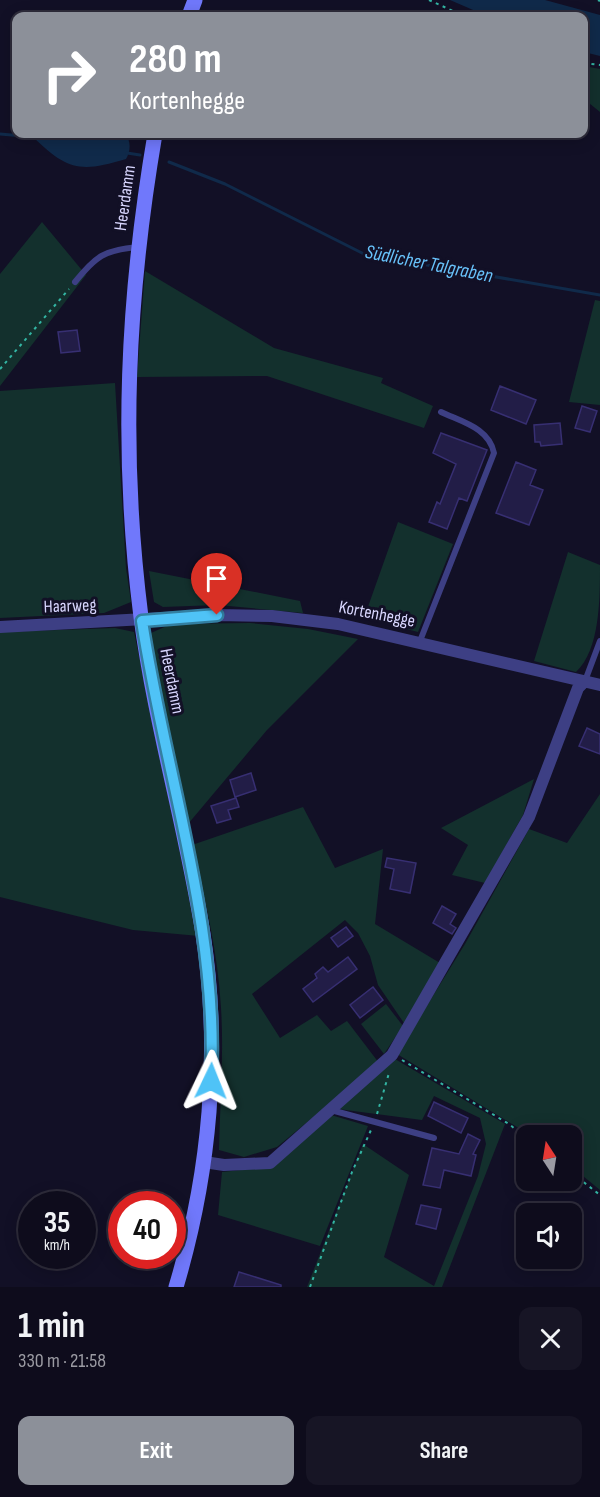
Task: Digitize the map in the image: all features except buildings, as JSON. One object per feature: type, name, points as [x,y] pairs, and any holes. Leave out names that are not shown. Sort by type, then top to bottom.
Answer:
[{"type":"street","name":"Heerdamm","points":[[154,138],[138,247],[129,335],[127,434],[135,567],[150,675],[203,937],[212,1058],[204,1162],[187,1250],[176,1287]]},
{"type":"street","name":"Kortenhegge","points":[[142,621],[217,615],[272,616],[338,624],[420,641],[600,685]]},
{"type":"street","name":"Haarweg","points":[[0,627],[142,621]]},
{"type":"street","points":[[204,1162],[224,1165],[270,1163],[392,1055],[529,817],[578,688],[585,681]]},
{"type":"lane","points":[[75,282],[92,262],[111,250],[138,247]]},
{"type":"lane","points":[[420,641],[494,453],[492,441],[486,434],[441,412]]},
{"type":"lane","points":[[585,681],[600,641]]},
{"type":"lane","points":[[331,1110],[434,1138]]},
{"type":"path","points":[[429,0],[455,12]]},
{"type":"path","points":[[0,369],[75,282]]},
{"type":"path","points":[[310,1287],[352,1172],[374,1122],[387,1084],[392,1055],[516,1130]]},
{"type":"path","points":[[582,1181],[600,1196]]},
{"type":"green space","points":[[588,67],[600,69],[600,112],[588,102]]},
{"type":"green space","points":[[42,222],[86,275],[0,386],[0,274]]},
{"type":"green space","points":[[145,271],[274,348],[383,378],[381,383],[433,406],[424,428],[267,376],[137,377]]},
{"type":"green space","points":[[595,300],[600,301],[600,405],[569,402]]},
{"type":"green space","points":[[115,383],[126,568],[131,602],[104,613],[0,618],[0,391]]},
{"type":"green space","points":[[398,522],[453,544],[418,632],[364,618]]},
{"type":"green space","points":[[568,552],[600,565],[599,608],[594,637],[590,651],[576,672],[534,661]]},
{"type":"green space","points":[[149,571],[300,601],[303,613],[218,605],[163,607],[154,602]]},
{"type":"green space","points":[[250,623],[308,629],[358,639],[267,730],[188,824],[156,672],[151,633],[171,624]]},
{"type":"green space","points":[[115,628],[134,632],[199,936],[133,930],[0,897],[0,632]]},
{"type":"green space","points":[[534,779],[523,815],[485,883],[452,875],[468,845],[441,828]]},
{"type":"green space","points":[[600,794],[600,1190],[582,1175],[582,1125],[516,1126],[397,1054],[465,944],[529,829],[567,843]]},
{"type":"green space","points":[[303,807],[335,868],[383,849],[375,924],[440,963],[406,1026],[378,985],[370,956],[358,933],[345,920],[252,994],[280,1038],[317,1015],[331,1031],[347,1021],[379,1063],[277,1147],[244,1157],[219,1150],[221,1008],[210,926],[192,845]]},
{"type":"green space","points":[[386,1004],[403,1026],[384,1054],[361,1024]]},
{"type":"green space","points":[[395,1059],[505,1124],[442,1287],[307,1287],[363,1144],[409,1175],[384,1257],[434,1286],[478,1176],[486,1144],[480,1118],[434,1096],[422,1120],[338,1109]]},
{"type":"green space","points":[[331,1115],[368,1126],[320,1246],[218,1215],[222,1172],[272,1167]]},
{"type":"water","points":[[450,0],[545,0],[600,15],[600,56],[588,53],[588,12],[478,12]]},
{"type":"water","points":[[34,138],[127,138],[129,142],[126,159],[85,167],[65,162]]},
{"type":"waterway","name":"Südlicher Talgraben","points":[[0,134],[12,135]]},
{"type":"waterway","name":"Südlicher Talgraben","points":[[127,153],[140,155]]},
{"type":"waterway","name":"Südlicher Talgraben","points":[[169,162],[225,184],[364,254],[600,295]]},
{"type":"route","points":[[211,1081],[210,1007],[203,937],[194,881],[150,675],[142,621],[217,615]]}]
